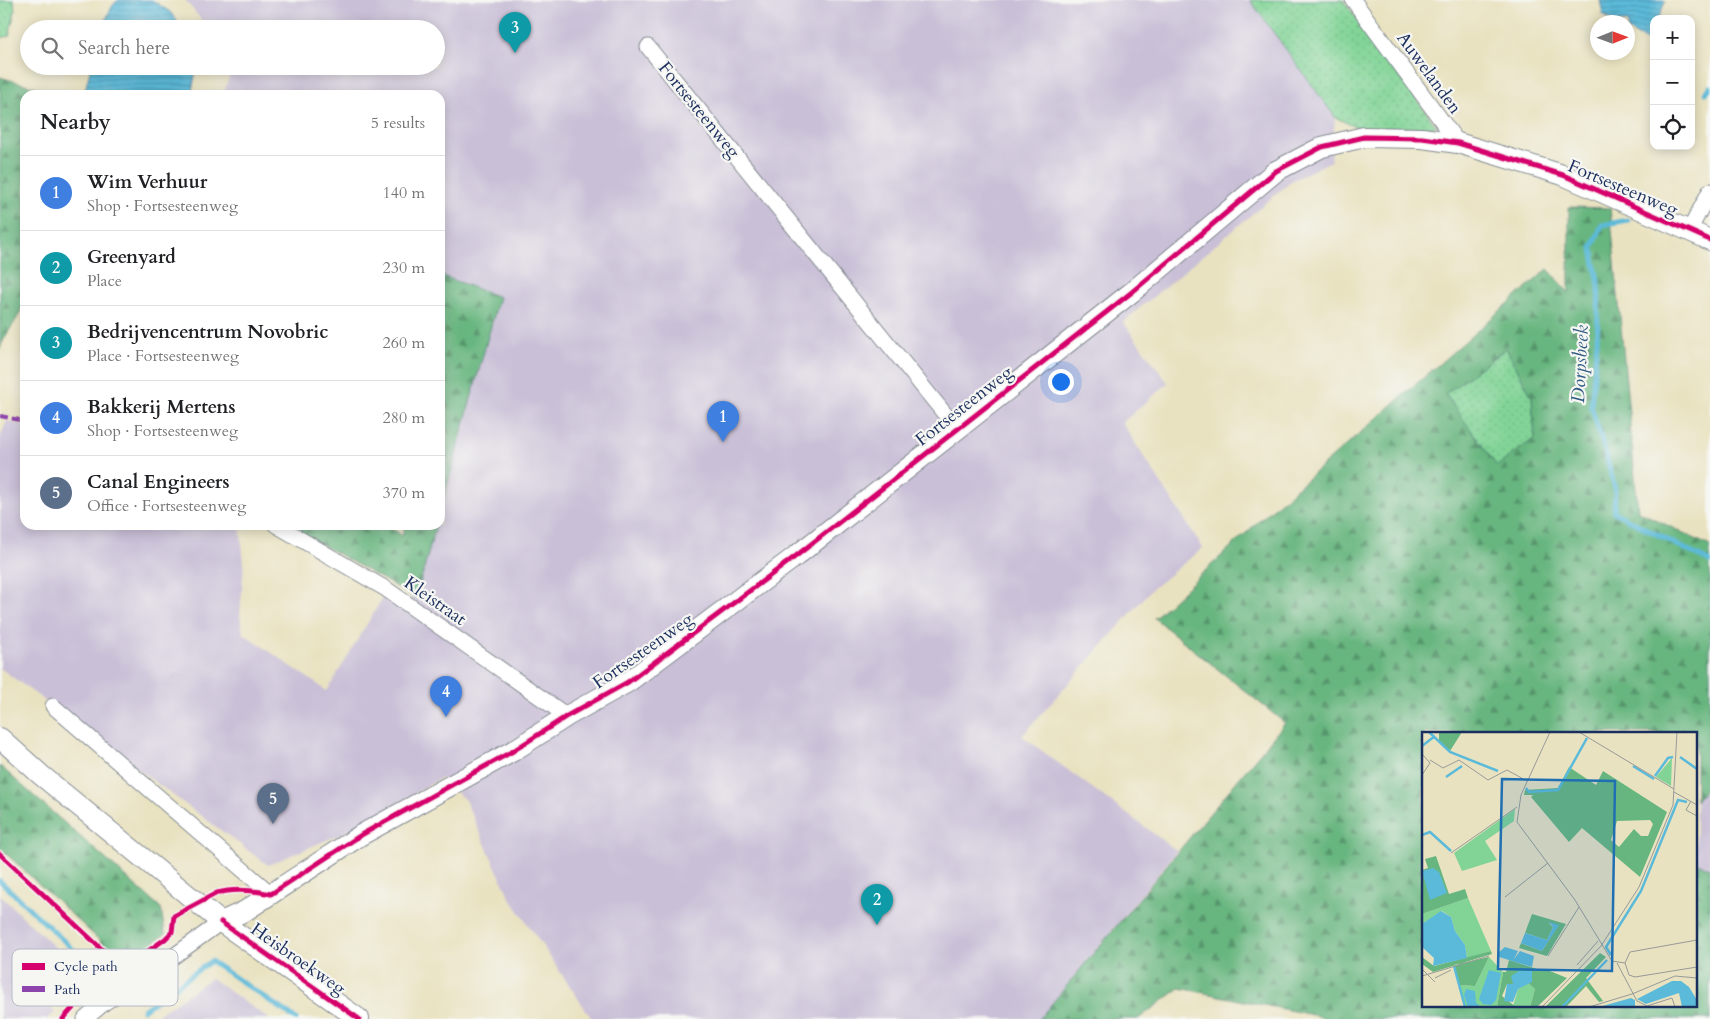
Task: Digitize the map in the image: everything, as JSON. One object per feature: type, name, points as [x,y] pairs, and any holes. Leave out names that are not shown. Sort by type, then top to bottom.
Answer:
[{"type":"street","name":"Auwelanden","points":[[1352,0],[1458,143]]},
{"type":"street","name":"Fortsesteenweg","points":[[648,47],[957,429]]},
{"type":"street","name":"Fortsesteenweg","points":[[221,922],[245,911],[361,835],[513,751],[567,716],[628,682],[796,556],[1132,292],[1276,172],[1322,147],[1364,137],[1422,138],[1458,143],[1563,175],[1710,240]]},
{"type":"street","points":[[1689,231],[1710,190]]},
{"type":"street","name":"Kleistraat","points":[[284,530],[386,590],[567,716]]},
{"type":"street","points":[[53,706],[271,894]]},
{"type":"street","name":"Heisbroekweg","points":[[0,738],[41,775],[221,922],[359,1019]]},
{"type":"street","points":[[178,953],[221,922]]},
{"type":"street","points":[[85,1019],[100,1006]]},
{"type":"shaded area","points":[[185,0],[1250,0],[1335,117],[1331,161],[1293,180],[1123,322],[1168,383],[1122,423],[1203,548],[1152,589],[1022,736],[1177,851],[1039,1019],[592,1019],[510,898],[465,800],[441,778],[362,825],[268,865],[0,668],[0,437],[7,421],[20,424],[20,530],[241,530],[244,563],[240,616],[243,633],[327,691],[383,597],[416,598],[435,530],[445,530],[445,494],[499,298],[445,277],[445,90],[225,90],[230,75],[445,75],[445,20],[202,20]]},
{"type":"shaded area","points":[[1710,782],[1710,868],[1698,863],[1698,798]]},
{"type":"shaded area","points":[[0,895],[57,949],[12,949],[12,1006],[51,1006],[55,1013],[46,1019],[0,1019]]},
{"type":"shaded area","points":[[211,978],[269,1019],[152,1019],[171,1006],[178,1006],[178,1001]]},
{"type":"green space","points":[[0,0],[14,0],[15,11],[9,36],[0,38]]},
{"type":"green space","points":[[1250,0],[1343,0],[1437,127],[1359,129],[1335,117]]},
{"type":"green space","points":[[0,77],[45,90],[20,90],[20,313],[4,338],[0,349]]},
{"type":"green space","points":[[1569,207],[1610,208],[1638,511],[1710,546],[1710,782],[1698,798],[1698,732],[1422,732],[1422,1006],[1698,1006],[1698,863],[1710,868],[1710,1019],[1322,1019],[1318,1016],[1180,988],[1138,1019],[1039,1019],[1285,723],[1154,618],[1259,521],[1548,269],[1569,293]],"holes":[[[1506,348],[1532,397],[1535,438],[1497,466],[1445,394]]]},
{"type":"green space","points":[[445,277],[499,297],[445,494]]},
{"type":"green space","points":[[1506,348],[1532,397],[1535,438],[1497,467],[1445,394]]},
{"type":"green space","points":[[296,530],[395,530],[402,536],[404,530],[435,530],[416,598]]},
{"type":"green space","points":[[0,766],[161,908],[165,934],[145,949],[109,949],[0,848]]},
{"type":"water","points":[[118,0],[152,0],[170,12],[176,20],[106,20],[113,5]]},
{"type":"water","points":[[1600,0],[1664,0],[1665,2],[1660,15],[1650,15],[1650,37],[1648,42],[1635,34],[1635,15],[1603,15]]},
{"type":"water","points":[[89,75],[195,75],[192,90],[85,90]]},
{"type":"waterway","name":"Dorpsbeek","points":[[1706,93],[1710,87]]},
{"type":"waterway","name":"Dorpsbeek","points":[[1628,220],[1602,225],[1592,248],[1599,286],[1597,341],[1591,406],[1615,489],[1614,512],[1710,562]]},
{"type":"waterway","points":[[0,881],[73,949]]},
{"type":"waterway","points":[[178,985],[211,961],[296,1019]]},
{"type":"waterway","points":[[143,1010],[149,1006]]},
{"type":"marked path","points":[[0,416],[20,420]]},
{"type":"cycle path","points":[[151,949],[172,932],[174,916],[224,891],[244,890],[271,894],[361,835],[513,751],[567,716],[628,682],[796,556],[1132,292],[1276,171],[1322,147],[1364,137],[1422,138],[1458,143],[1563,175],[1710,240]]},
{"type":"cycle path","points":[[0,854],[102,949]]},
{"type":"cycle path","points":[[221,922],[359,1019]]},
{"type":"cycle path","points":[[63,1019],[75,1006]]},
{"type":"place","name":"Bedrijvencentrum Novobric","points":[[515,53]]},
{"type":"place","name":"Wim Verhuur","points":[[723,442]]},
{"type":"place","name":"Bakkerij Mertens","points":[[446,717]]},
{"type":"place","name":"Canal Engineers","points":[[273,824]]},
{"type":"place","name":"Greenyard","points":[[877,925]]}]
